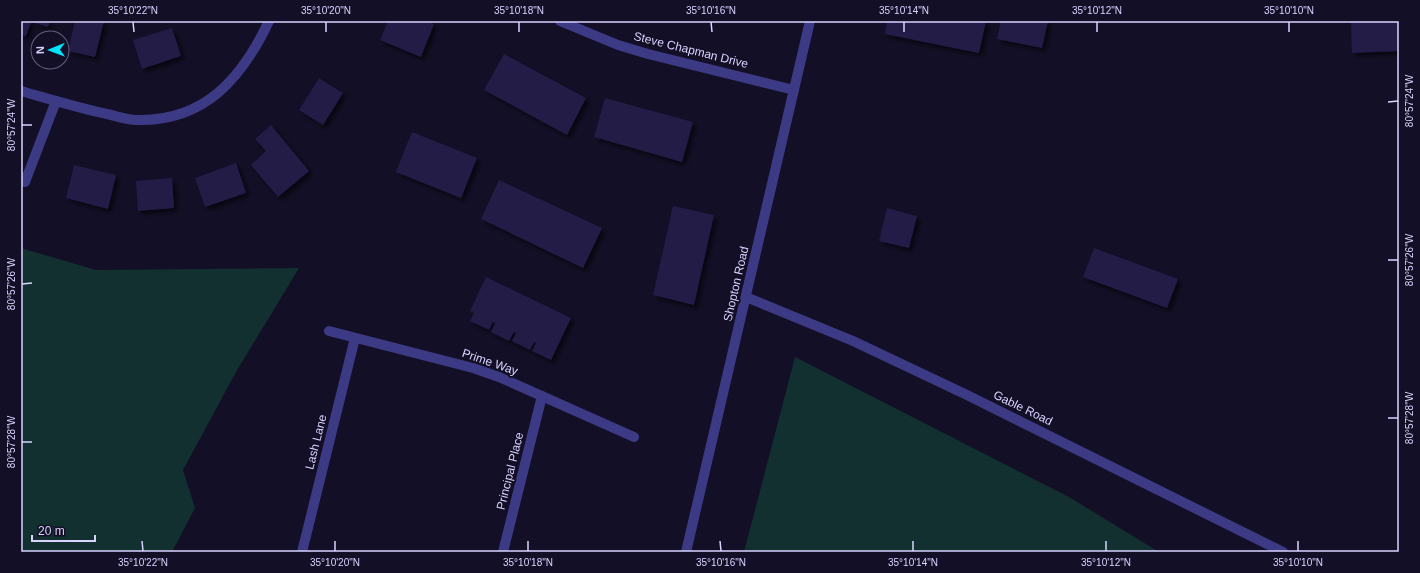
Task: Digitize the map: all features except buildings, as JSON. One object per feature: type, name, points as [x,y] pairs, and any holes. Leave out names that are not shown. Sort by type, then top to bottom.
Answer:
[{"type":"street","points":[[21,91],[82,109],[135,120],[161,120],[184,114],[205,103],[228,85],[244,65],[269,21]]},
{"type":"street","name":"Steve Chapman Drive","points":[[560,21],[618,45],[648,54],[794,90]]},
{"type":"street","name":"Shopton Road","points":[[686,552],[810,21]]},
{"type":"street","points":[[25,182],[56,101]]},
{"type":"street","name":"Gable Road","points":[[746,297],[852,340],[967,395],[1283,552]]},
{"type":"street","name":"Prime Way","points":[[329,331],[473,368],[500,377],[634,438]]},
{"type":"street","name":"Lash Lane","points":[[302,552],[355,338]]},
{"type":"street","name":"Principal Place","points":[[504,552],[542,396]]},
{"type":"green space","points":[[21,248],[96,270],[299,268],[236,372],[183,470],[195,508],[172,552],[21,552]]},
{"type":"green space","points":[[795,357],[1069,497],[1159,552],[744,552]]}]
